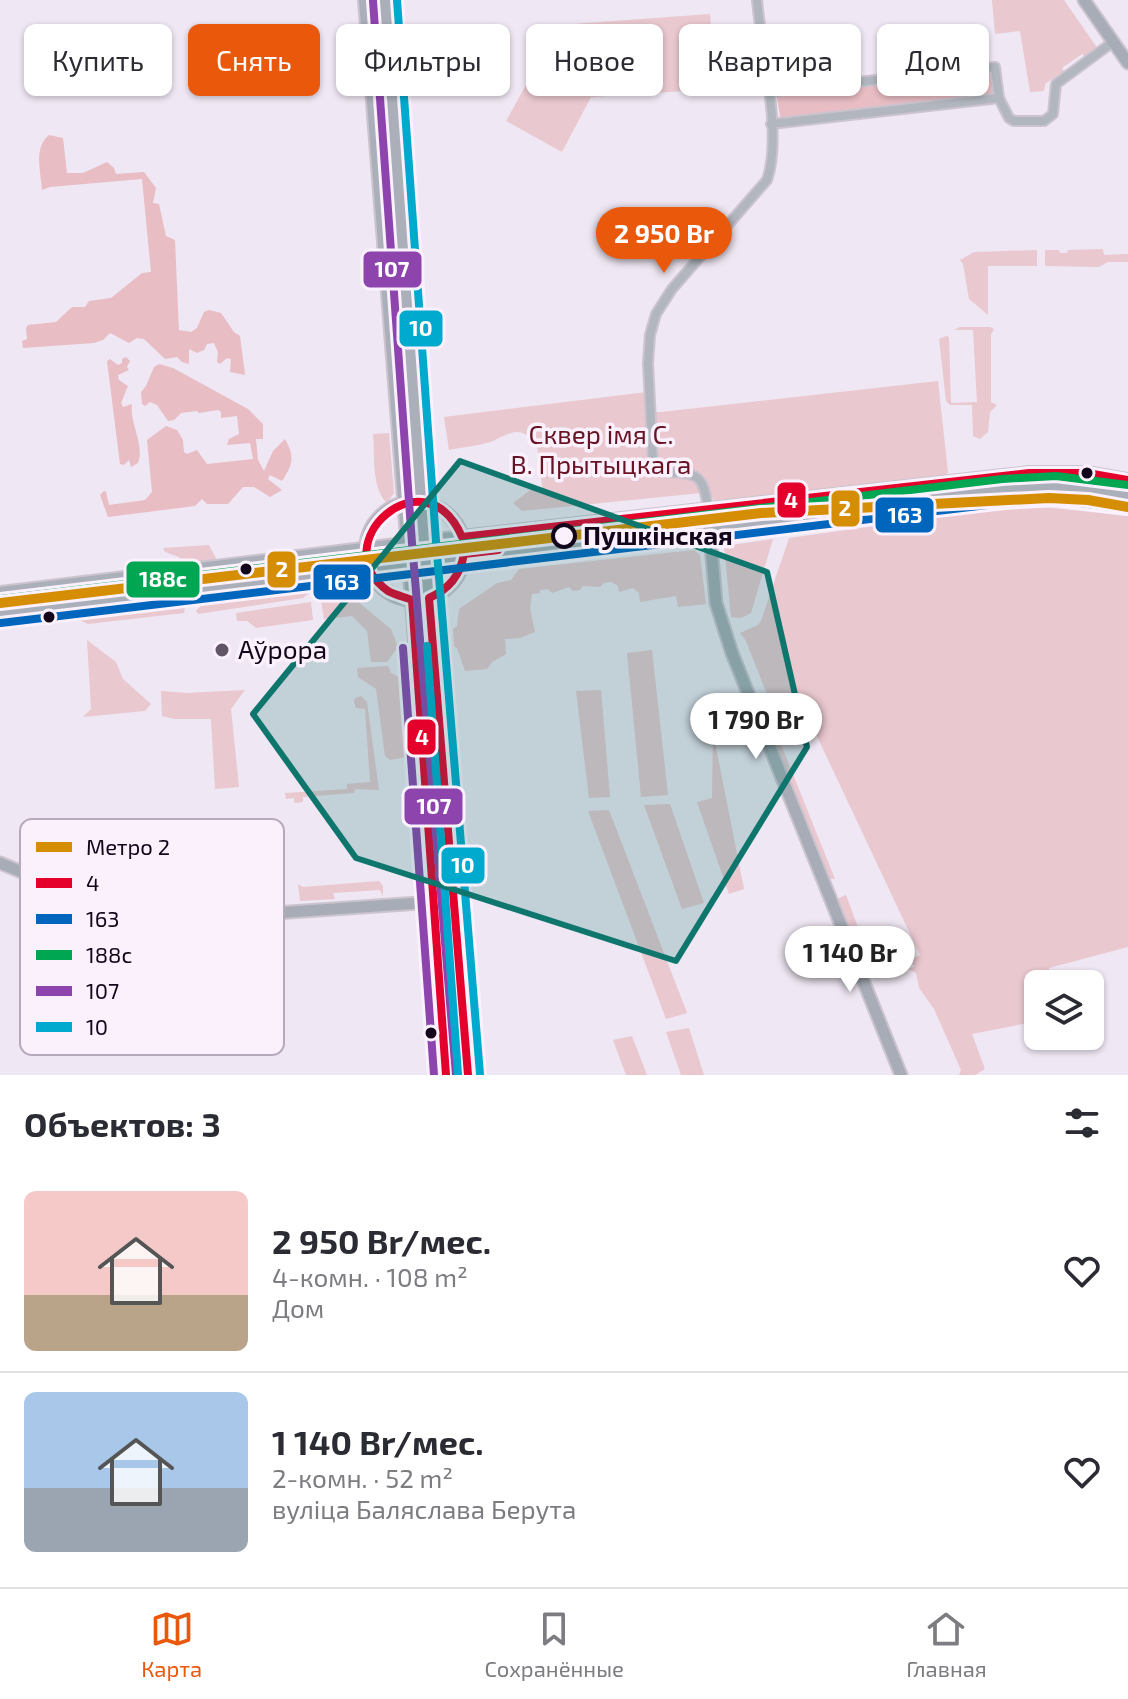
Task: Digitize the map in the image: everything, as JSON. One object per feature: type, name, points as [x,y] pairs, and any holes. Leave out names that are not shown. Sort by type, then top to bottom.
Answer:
[{"type":"main road","points":[[365,0],[446,1075]]},
{"type":"main road","points":[[385,0],[424,542],[468,1075]]},
{"type":"main road","points":[[0,593],[1029,473],[1087,473],[1128,480]]},
{"type":"main road","points":[[0,611],[1033,488],[1081,490],[1128,497]]},
{"type":"main road","points":[[422,503],[445,513],[456,524],[462,537],[464,554],[455,579],[444,590],[429,598],[412,600],[396,596],[384,588],[369,565],[367,549],[376,523],[390,510],[403,504],[422,503]]},
{"type":"street","points":[[757,0],[760,24]]},
{"type":"street","points":[[1084,0],[1128,63]]},
{"type":"street","points":[[861,82],[995,67],[999,98],[1009,118],[1014,121],[1044,121],[1053,114],[1056,84],[1113,42]]},
{"type":"street","points":[[768,96],[773,153],[767,180],[672,289],[656,314],[650,335],[648,363],[653,463],[661,472],[689,473],[705,486],[716,603],[732,653],[901,1075]]},
{"type":"street","points":[[771,124],[999,98]]},
{"type":"street","points":[[284,912],[434,902]]},
{"type":"highlighted area","points":[[460,461],[767,572],[807,747],[676,961],[356,858],[253,714]]},
{"type":"green space","points":[[992,0],[1064,0],[1098,49],[1086,58],[1082,54],[1062,68],[1064,71],[1045,84],[1044,91],[1030,92],[1020,31],[995,34]]},
{"type":"green space","points":[[710,14],[711,24],[679,24],[679,91],[663,92],[663,24],[573,24]]},
{"type":"green space","points":[[526,85],[526,96],[607,96],[591,97],[562,152],[506,121]]},
{"type":"green space","points":[[1103,249],[1104,255],[1128,254],[1128,262],[1108,262],[1099,267],[1045,266],[1045,250],[1067,253],[1068,250]]},
{"type":"green space","points":[[1037,250],[1037,266],[988,266],[988,315],[969,299],[960,260],[974,252]]},
{"type":"green space","points":[[960,327],[994,329],[991,334],[991,402],[997,405],[990,412],[988,432],[980,439],[973,436],[972,405],[950,405],[946,401],[939,339],[946,336],[949,337],[951,403],[977,402],[973,330],[954,330]]},
{"type":"green space","name":"Сквер імя С. В. Прытыцкага","points":[[938,381],[948,472],[946,477],[717,504],[712,497],[701,493],[522,511],[513,503],[532,489],[543,494],[537,445],[526,435],[516,432],[488,443],[449,450],[444,417],[647,392],[647,412],[661,412]]},
{"type":"green space","points":[[389,433],[394,493],[387,503],[376,480],[373,434]]},
{"type":"green space","points":[[1064,493],[1127,506],[1125,511],[1038,501],[1010,502],[792,534],[798,522],[806,520]]},
{"type":"green space","points":[[1025,505],[1128,516],[1128,947],[1049,970],[1024,970],[1024,1024],[972,1034],[985,1069],[975,1075],[959,1075],[961,1070],[934,1009],[919,988],[916,973],[909,969],[914,967],[911,959],[920,955],[798,696],[770,702],[740,633],[761,621],[789,538]]},
{"type":"green space","points":[[773,539],[751,613],[741,618],[731,617],[724,546]]},
{"type":"green space","points":[[209,545],[217,560],[184,564],[179,557],[165,552],[163,548]]},
{"type":"green space","points":[[694,550],[700,555],[706,604],[678,607],[676,596],[640,602],[639,593],[633,588],[619,592],[618,586],[611,582],[600,587],[583,586],[573,591],[569,587],[552,593],[548,589],[540,590],[540,593],[532,594],[530,608],[535,632],[520,638],[505,639],[506,654],[487,669],[465,671],[454,646],[453,629],[457,626],[459,609],[497,583],[511,580],[519,569]]},
{"type":"green space","points":[[348,579],[349,584],[344,588],[328,595],[310,592],[303,598],[198,614],[196,611],[210,595]]},
{"type":"green space","points":[[352,597],[391,629],[398,647],[387,662],[371,662],[367,631],[352,616],[324,619],[321,601]]},
{"type":"green space","points":[[177,598],[185,606],[184,613],[88,624],[70,616],[68,612]]},
{"type":"green space","points":[[311,602],[313,620],[256,628],[247,621],[237,621],[236,613]]},
{"type":"green space","points":[[87,640],[116,662],[123,679],[151,704],[145,711],[83,717],[91,709]]},
{"type":"green space","points":[[652,650],[668,795],[641,797],[627,653]]},
{"type":"green space","points":[[388,666],[391,673],[401,678],[407,757],[390,760],[385,756],[376,689],[358,677],[357,668]]},
{"type":"green space","points":[[245,690],[231,709],[239,787],[215,789],[211,719],[162,716],[161,691]]},
{"type":"green space","points":[[601,690],[610,797],[589,798],[576,691]]},
{"type":"green space","points":[[361,696],[367,702],[379,790],[355,789],[354,793],[303,797],[303,802],[294,803],[294,798],[286,799],[285,793],[347,789],[347,784],[370,782],[365,709],[356,708],[354,702]]},
{"type":"green space","points":[[774,727],[835,879],[827,879],[769,732]]},
{"type":"green space","points":[[713,732],[744,889],[729,894],[697,802],[712,798]]},
{"type":"green space","points":[[670,804],[704,903],[682,909],[644,805]]},
{"type":"green space","points":[[609,810],[687,1013],[666,1019],[588,811]]},
{"type":"green space","points":[[379,881],[383,886],[383,896],[380,890],[333,893],[335,899],[300,901],[298,884],[303,887]]},
{"type":"green space","points":[[846,895],[875,973],[905,962],[906,966],[867,979],[837,902]]},
{"type":"green space","points":[[689,1028],[704,1075],[681,1075],[666,1032]]},
{"type":"green space","points":[[632,1036],[647,1075],[626,1075],[613,1040]]},
{"type":"shaded area","points":[[989,68],[992,68],[996,96],[781,121],[777,96],[861,96],[861,83],[877,81],[877,96],[989,96]]},
{"type":"shaded area","points":[[49,135],[63,138],[67,173],[83,173],[107,162],[116,174],[144,172],[156,188],[153,203],[159,204],[166,236],[175,240],[179,330],[191,332],[197,328],[204,312],[221,313],[240,336],[245,375],[230,372],[231,359],[227,358],[220,364],[217,362],[218,352],[214,343],[207,344],[204,350],[197,353],[189,349],[189,364],[177,357],[165,359],[144,339],[137,338],[129,343],[110,333],[94,343],[23,348],[22,341],[27,339],[28,325],[56,322],[72,307],[85,307],[89,301],[111,298],[142,273],[151,272],[142,179],[42,190],[39,153]]},
{"type":"shaded area","points":[[126,357],[130,361],[129,370],[118,375],[119,380],[128,386],[121,403],[123,407],[132,404],[140,449],[138,463],[131,467],[129,460],[124,465],[120,464],[107,361],[110,359],[118,365]]},
{"type":"shaded area","points":[[159,364],[173,368],[248,409],[263,424],[263,439],[256,439],[258,460],[264,471],[273,451],[285,439],[291,456],[289,470],[282,481],[270,475],[268,479],[282,490],[270,497],[254,487],[243,487],[228,504],[207,504],[202,499],[195,506],[108,517],[100,495],[104,491],[109,505],[145,500],[152,492],[147,440],[166,426],[177,430],[183,440],[184,452],[187,454],[197,450],[207,464],[253,459],[250,443],[227,445],[229,439],[239,434],[237,416],[221,418],[218,410],[197,411],[181,413],[168,421],[157,405],[150,402],[145,406],[142,404],[141,392],[154,367]]},
{"type":"metro line","name":"2","points":[[0,603],[761,513],[1049,498],[1088,500],[1128,507]]},
{"type":"transit line","name":"10","points":[[397,0],[436,541],[480,1074]]},
{"type":"transit line","name":"107","points":[[373,1],[412,543],[456,1075]]},
{"type":"transit line","name":"4","points":[[446,1075],[412,600],[388,591],[371,572],[367,551],[373,531],[386,514],[405,504],[426,503],[445,513],[462,537],[1029,473],[1087,473],[1128,480]]},
{"type":"transit line","name":"188с","points":[[0,599],[1002,479],[1056,476],[1128,485]]},
{"type":"transit line","name":"163","points":[[1,623],[1004,503],[1056,500],[1127,509]]},
{"type":"transit line","name":"4","points":[[468,1075],[429,598],[452,581],[460,569],[464,554],[498,550]]},
{"type":"transit line","name":"10","points":[[427,646],[458,1074]]},
{"type":"transit line","name":"107","points":[[403,648],[434,1075]]},
{"type":"place","name":"Пушкінская","points":[[564,536]]},
{"type":"place","name":"Аўрора","points":[[222,650]]}]
